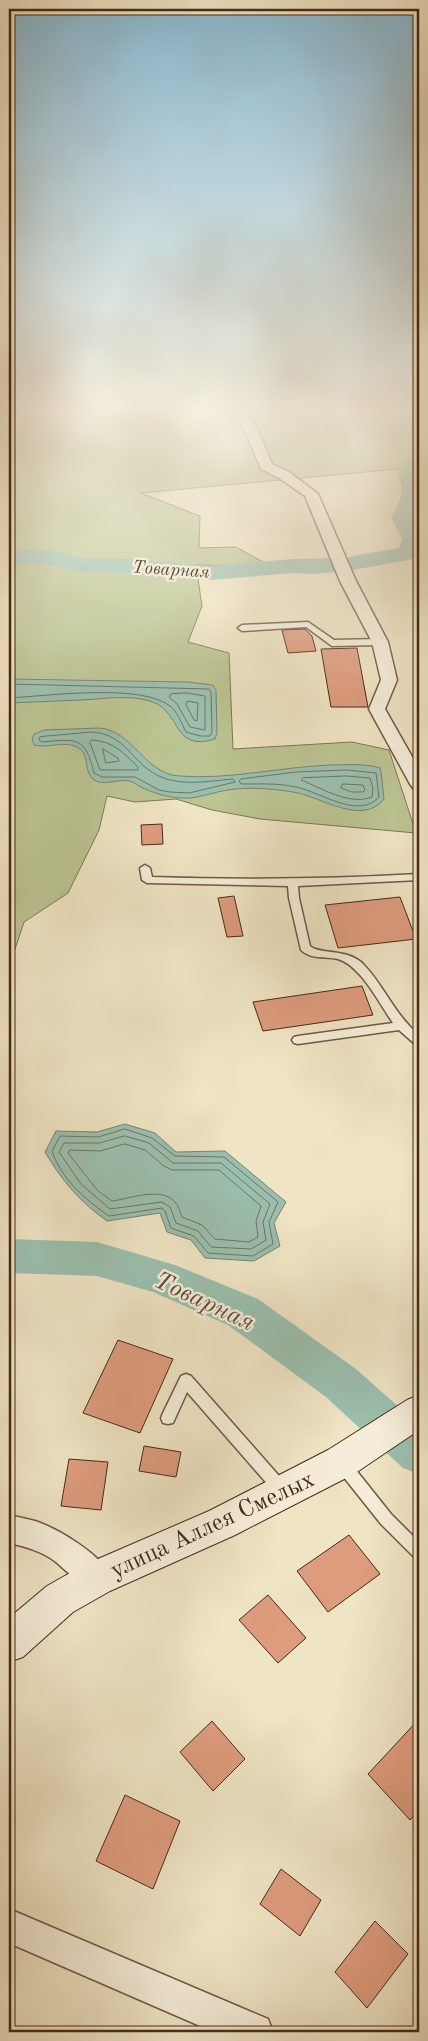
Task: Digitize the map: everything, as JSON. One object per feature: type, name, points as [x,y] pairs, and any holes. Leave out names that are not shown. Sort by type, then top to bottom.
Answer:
[{"type":"main road","name":"улица Аллея Смелых","points":[[9,1642],[60,1599],[97,1578],[222,1523],[284,1492],[341,1462],[399,1424]]},
{"type":"street","points":[[315,503],[348,581],[380,642],[389,680],[376,709],[419,784]]},
{"type":"street","points":[[9,1530],[35,1535],[57,1547],[97,1578]]},
{"type":"street","points":[[9,1926],[255,2032]]},
{"type":"lane","points":[[242,628],[308,624],[332,643],[380,642]]},
{"type":"lane","points":[[144,868],[147,880],[293,884],[419,877]]},
{"type":"lane","points":[[293,884],[304,947],[311,953],[340,956],[359,966],[402,1026],[419,1041]]},
{"type":"lane","points":[[298,1040],[402,1026]]},
{"type":"lane","points":[[168,1418],[186,1380],[284,1492]]},
{"type":"lane","points":[[341,1462],[386,1519],[419,1552]]},
{"type":"shaded area","points":[[9,503],[167,503],[200,516],[199,548],[236,547],[270,566],[196,565],[202,606],[188,642],[229,653],[233,749],[352,742],[389,750],[416,833],[260,819],[212,810],[176,799],[135,802],[107,796],[99,830],[68,893],[24,922],[9,967]]},
{"type":"water","points":[[9,679],[187,682],[213,685],[216,690],[217,733],[215,739],[201,742],[191,740],[184,736],[162,707],[153,702],[135,698],[9,703]]},
{"type":"water","points":[[100,728],[121,736],[157,768],[179,776],[236,775],[330,765],[374,766],[380,768],[384,799],[375,807],[353,810],[340,808],[293,792],[264,789],[230,790],[191,798],[166,796],[154,793],[129,781],[99,782],[94,780],[89,773],[82,751],[77,747],[65,744],[34,745],[32,738],[34,734],[44,730]]},
{"type":"water","points":[[125,1124],[155,1133],[176,1152],[225,1151],[286,1202],[274,1223],[280,1246],[254,1261],[205,1258],[191,1240],[167,1232],[160,1213],[107,1221],[97,1214],[72,1190],[45,1152],[56,1131],[97,1132]]},
{"type":"building","points":[[305,629],[312,636],[316,651],[288,653],[282,630]]},
{"type":"building","points":[[357,648],[368,707],[331,707],[321,649]]},
{"type":"building","points":[[162,824],[163,844],[142,845],[141,825]]},
{"type":"building","points":[[234,896],[243,936],[227,937],[218,898]]},
{"type":"building","points":[[400,897],[416,939],[338,948],[325,905]]},
{"type":"building","points":[[362,986],[373,1015],[263,1031],[253,1002]]},
{"type":"building","points":[[118,1340],[173,1359],[140,1433],[83,1413]]},
{"type":"building","points":[[144,1446],[181,1452],[176,1477],[139,1471]]},
{"type":"building","points":[[69,1459],[108,1462],[101,1510],[61,1506]]},
{"type":"building","points":[[349,1535],[380,1574],[328,1612],[297,1571]]},
{"type":"building","points":[[268,1595],[306,1638],[278,1663],[239,1620]]},
{"type":"building","points":[[419,1719],[419,1810],[410,1820],[368,1774]]},
{"type":"building","points":[[212,1721],[245,1759],[213,1791],[180,1752]]},
{"type":"building","points":[[125,1795],[180,1821],[153,1889],[96,1861]]},
{"type":"building","points":[[281,1869],[321,1900],[300,1936],[260,1904]]},
{"type":"building","points":[[375,1921],[408,1954],[367,2008],[335,1972]]},
{"type":"waterway","name":"Товарная","points":[[353,563],[409,553],[414,539],[403,517],[411,503]]},
{"type":"waterway","name":"Товарная","points":[[9,559],[34,556],[60,559],[77,565],[133,566],[210,573],[294,566],[335,565]]},
{"type":"waterway","name":"Товарная","points":[[9,1256],[97,1259],[161,1277],[243,1312],[341,1383],[419,1453]]}]
